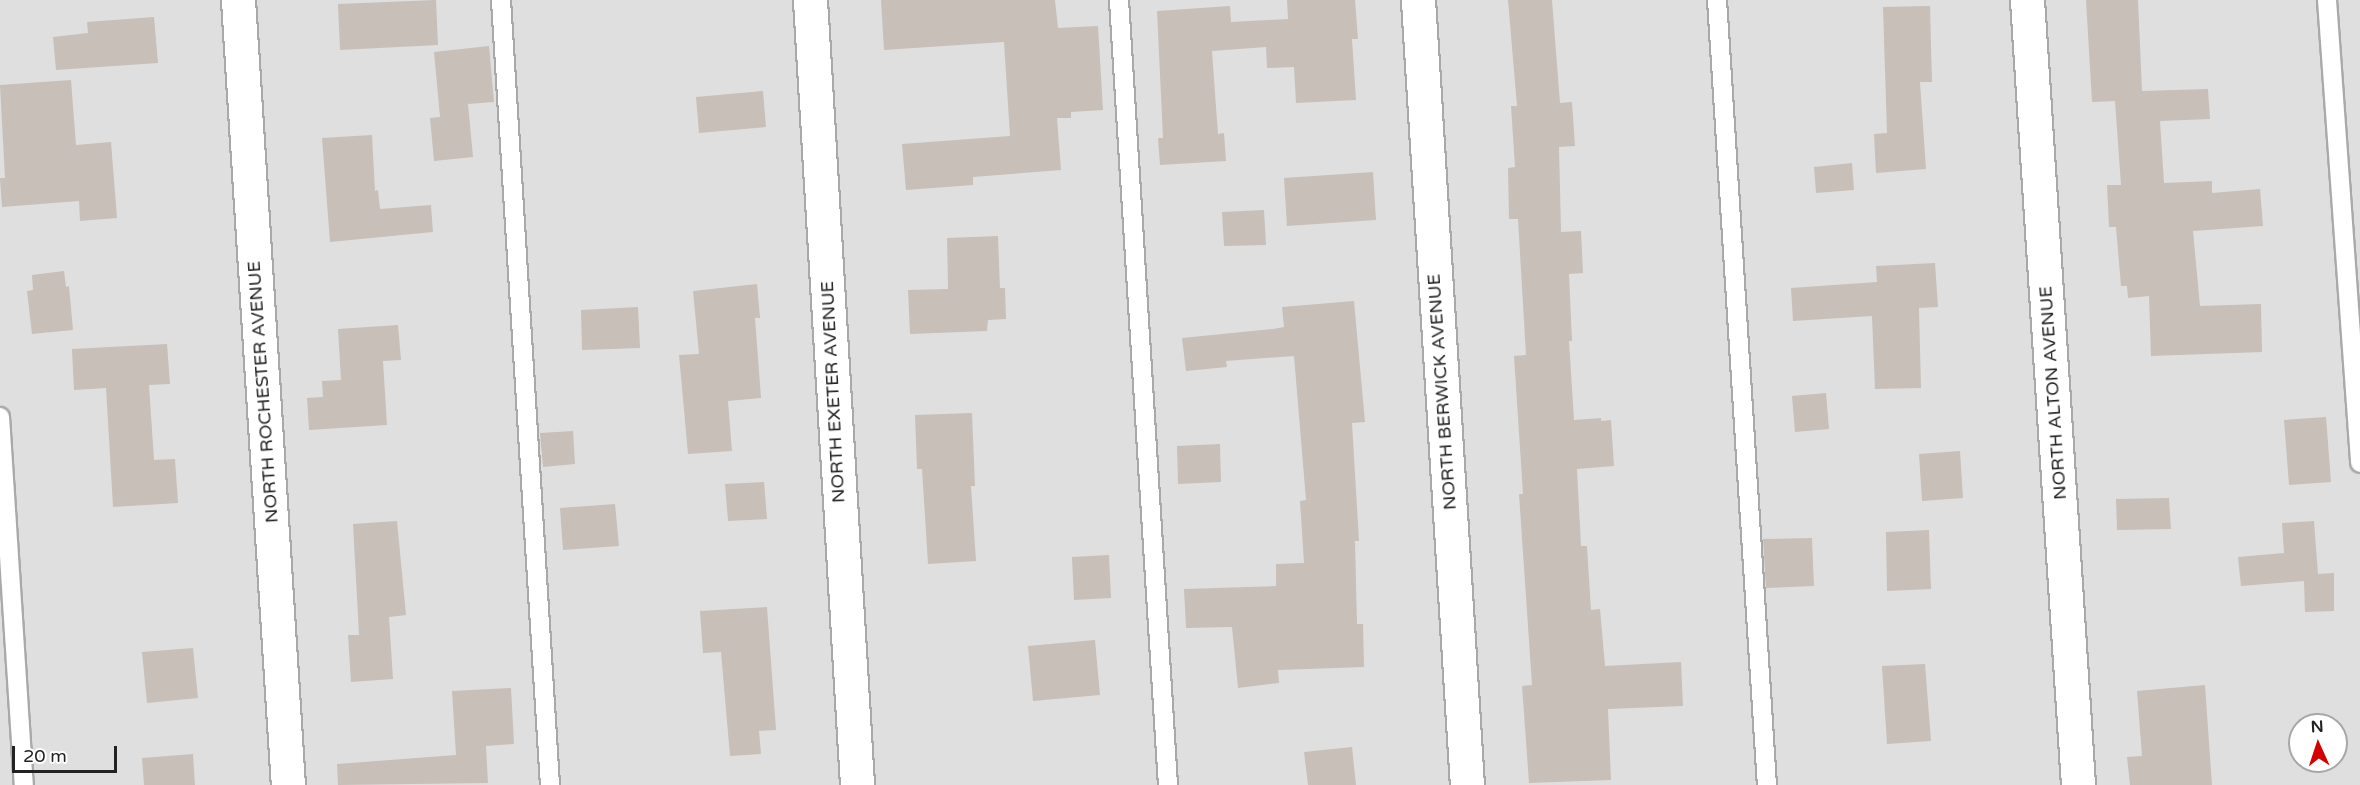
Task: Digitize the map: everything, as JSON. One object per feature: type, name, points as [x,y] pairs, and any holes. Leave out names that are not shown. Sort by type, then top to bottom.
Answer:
[{"type":"street","name":"NORTH ROCHESTER AVENUE","points":[[238,0],[288,785]]},
{"type":"street","name":"NORTH EXETER AVENUE","points":[[810,0],[857,785]]},
{"type":"street","name":"NORTH BERWICK AVENUE","points":[[1418,0],[1467,785]]},
{"type":"street","name":"NORTH ALTON AVENUE","points":[[2027,0],[2078,785]]},
{"type":"lane","points":[[501,0],[550,785]]},
{"type":"lane","points":[[1119,0],[1168,785]]},
{"type":"lane","points":[[1717,0],[1767,785]]},
{"type":"lane","points":[[2327,0],[2360,463]]},
{"type":"lane","points":[[0,417],[24,785]]},
{"type":"shaded area","points":[[0,0],[2360,0],[2360,785],[0,785]]},
{"type":"building","points":[[436,0],[438,45],[340,50],[338,4]]},
{"type":"building","points":[[881,0],[1055,0],[1058,28],[1098,26],[1103,110],[1071,112],[1071,118],[1057,118],[1061,170],[973,177],[973,185],[906,190],[902,144],[1010,136],[1004,42],[884,50]]},
{"type":"building","points":[[1287,0],[1355,0],[1358,39],[1352,39],[1356,100],[1296,103],[1294,67],[1267,68],[1266,47],[1212,51],[1218,134],[1224,133],[1226,161],[1160,165],[1158,138],[1163,138],[1157,11],[1230,6],[1231,22],[1288,19]]},
{"type":"building","points":[[1508,0],[1552,0],[1560,103],[1572,102],[1575,146],[1559,147],[1561,232],[1581,231],[1583,273],[1569,274],[1572,341],[1569,341],[1574,420],[1601,418],[1601,421],[1611,420],[1614,466],[1577,469],[1581,546],[1587,546],[1591,610],[1600,609],[1605,666],[1681,662],[1683,706],[1608,709],[1611,780],[1529,783],[1522,686],[1532,685],[1519,494],[1523,494],[1514,356],[1526,355],[1518,219],[1509,219],[1508,168],[1515,167],[1511,106],[1517,106]]},
{"type":"building","points":[[2086,0],[2138,0],[2142,91],[2208,89],[2210,119],[2160,121],[2164,183],[2212,181],[2212,193],[2260,189],[2263,226],[2193,231],[2200,306],[2261,304],[2262,352],[2151,356],[2149,296],[2128,298],[2127,286],[2121,286],[2116,227],[2109,227],[2107,185],[2121,185],[2115,101],[2092,102]]},
{"type":"building","points":[[1930,6],[1932,82],[1920,82],[1926,169],[1876,173],[1874,134],[1887,133],[1883,7]]},
{"type":"building","points":[[154,17],[158,63],[56,70],[53,37],[88,33],[87,22]]},
{"type":"building","points":[[489,46],[494,102],[468,104],[473,157],[434,161],[430,118],[440,117],[434,52]]},
{"type":"building","points":[[71,80],[76,145],[111,142],[117,218],[80,221],[79,201],[2,207],[0,178],[5,178],[0,85]]},
{"type":"building","points":[[763,91],[766,127],[699,133],[696,97]]},
{"type":"building","points":[[372,135],[375,191],[378,190],[380,209],[431,205],[433,232],[330,242],[322,138]]},
{"type":"building","points":[[1852,163],[1854,190],[1816,193],[1814,167]]},
{"type":"building","points":[[1373,172],[1376,220],[1287,226],[1284,178]]},
{"type":"building","points":[[1264,210],[1266,245],[1224,246],[1222,212]]},
{"type":"building","points":[[998,236],[1000,288],[1005,288],[1006,319],[988,320],[987,331],[910,334],[908,290],[948,289],[947,238]]},
{"type":"building","points":[[1935,263],[1938,307],[1919,308],[1921,388],[1875,389],[1872,316],[1793,321],[1791,288],[1877,282],[1876,266]]},
{"type":"building","points":[[64,271],[66,287],[69,286],[73,330],[32,334],[27,291],[33,290],[32,275]]},
{"type":"building","points":[[757,284],[760,318],[755,318],[761,398],[728,401],[732,451],[688,454],[679,355],[699,354],[693,291]]},
{"type":"building","points":[[1354,301],[1365,422],[1352,423],[1359,541],[1355,541],[1357,624],[1363,624],[1364,667],[1278,670],[1279,683],[1238,688],[1232,627],[1186,628],[1184,589],[1276,586],[1276,564],[1304,563],[1300,501],[1306,500],[1294,356],[1226,361],[1227,367],[1186,371],[1182,338],[1284,327],[1282,307]]},
{"type":"building","points":[[638,307],[640,348],[582,350],[581,310]]},
{"type":"building","points":[[398,325],[401,360],[383,361],[387,425],[309,430],[307,398],[323,397],[322,381],[341,380],[338,329]]},
{"type":"building","points":[[167,344],[170,384],[149,385],[154,460],[175,459],[178,503],[113,507],[106,388],[74,390],[72,349]]},
{"type":"building","points":[[1826,393],[1829,429],[1795,432],[1792,396]]},
{"type":"building","points":[[972,413],[975,486],[971,486],[976,561],[928,564],[922,469],[917,469],[915,415]]},
{"type":"building","points":[[2326,417],[2331,482],[2289,485],[2284,420]]},
{"type":"building","points":[[573,431],[575,464],[543,467],[540,433]]},
{"type":"building","points":[[1220,444],[1221,482],[1178,484],[1177,446]]},
{"type":"building","points":[[1960,451],[1963,498],[1922,501],[1919,454]]},
{"type":"building","points":[[764,482],[767,519],[728,521],[725,484]]},
{"type":"building","points":[[2169,498],[2171,529],[2117,530],[2116,499]]},
{"type":"building","points":[[615,504],[619,546],[563,550],[560,508]]},
{"type":"building","points":[[397,521],[406,615],[389,617],[393,679],[351,682],[348,635],[359,635],[353,524]]},
{"type":"building","points":[[2314,521],[2318,574],[2334,573],[2334,611],[2305,612],[2304,581],[2241,586],[2238,557],[2284,553],[2282,523]]},
{"type":"building","points":[[1929,530],[1931,589],[1887,591],[1886,532]]},
{"type":"building","points":[[1812,538],[1814,586],[1766,588],[1763,539]]},
{"type":"building","points":[[1109,555],[1111,598],[1074,600],[1072,557]]},
{"type":"building","points":[[767,607],[776,730],[759,731],[761,754],[730,756],[721,652],[703,653],[700,611]]},
{"type":"building","points":[[1095,640],[1100,695],[1033,701],[1028,646]]},
{"type":"building","points":[[193,648],[198,698],[147,703],[142,652]]},
{"type":"building","points":[[1925,664],[1931,741],[1887,744],[1882,666]]},
{"type":"building","points":[[2205,685],[2212,785],[2130,785],[2127,757],[2142,756],[2137,691]]},
{"type":"building","points":[[511,688],[514,744],[486,746],[488,783],[338,785],[337,764],[456,755],[452,691]]},
{"type":"building","points":[[1352,747],[1356,785],[1308,785],[1304,752]]},
{"type":"building","points":[[193,754],[195,785],[144,785],[142,758]]}]
